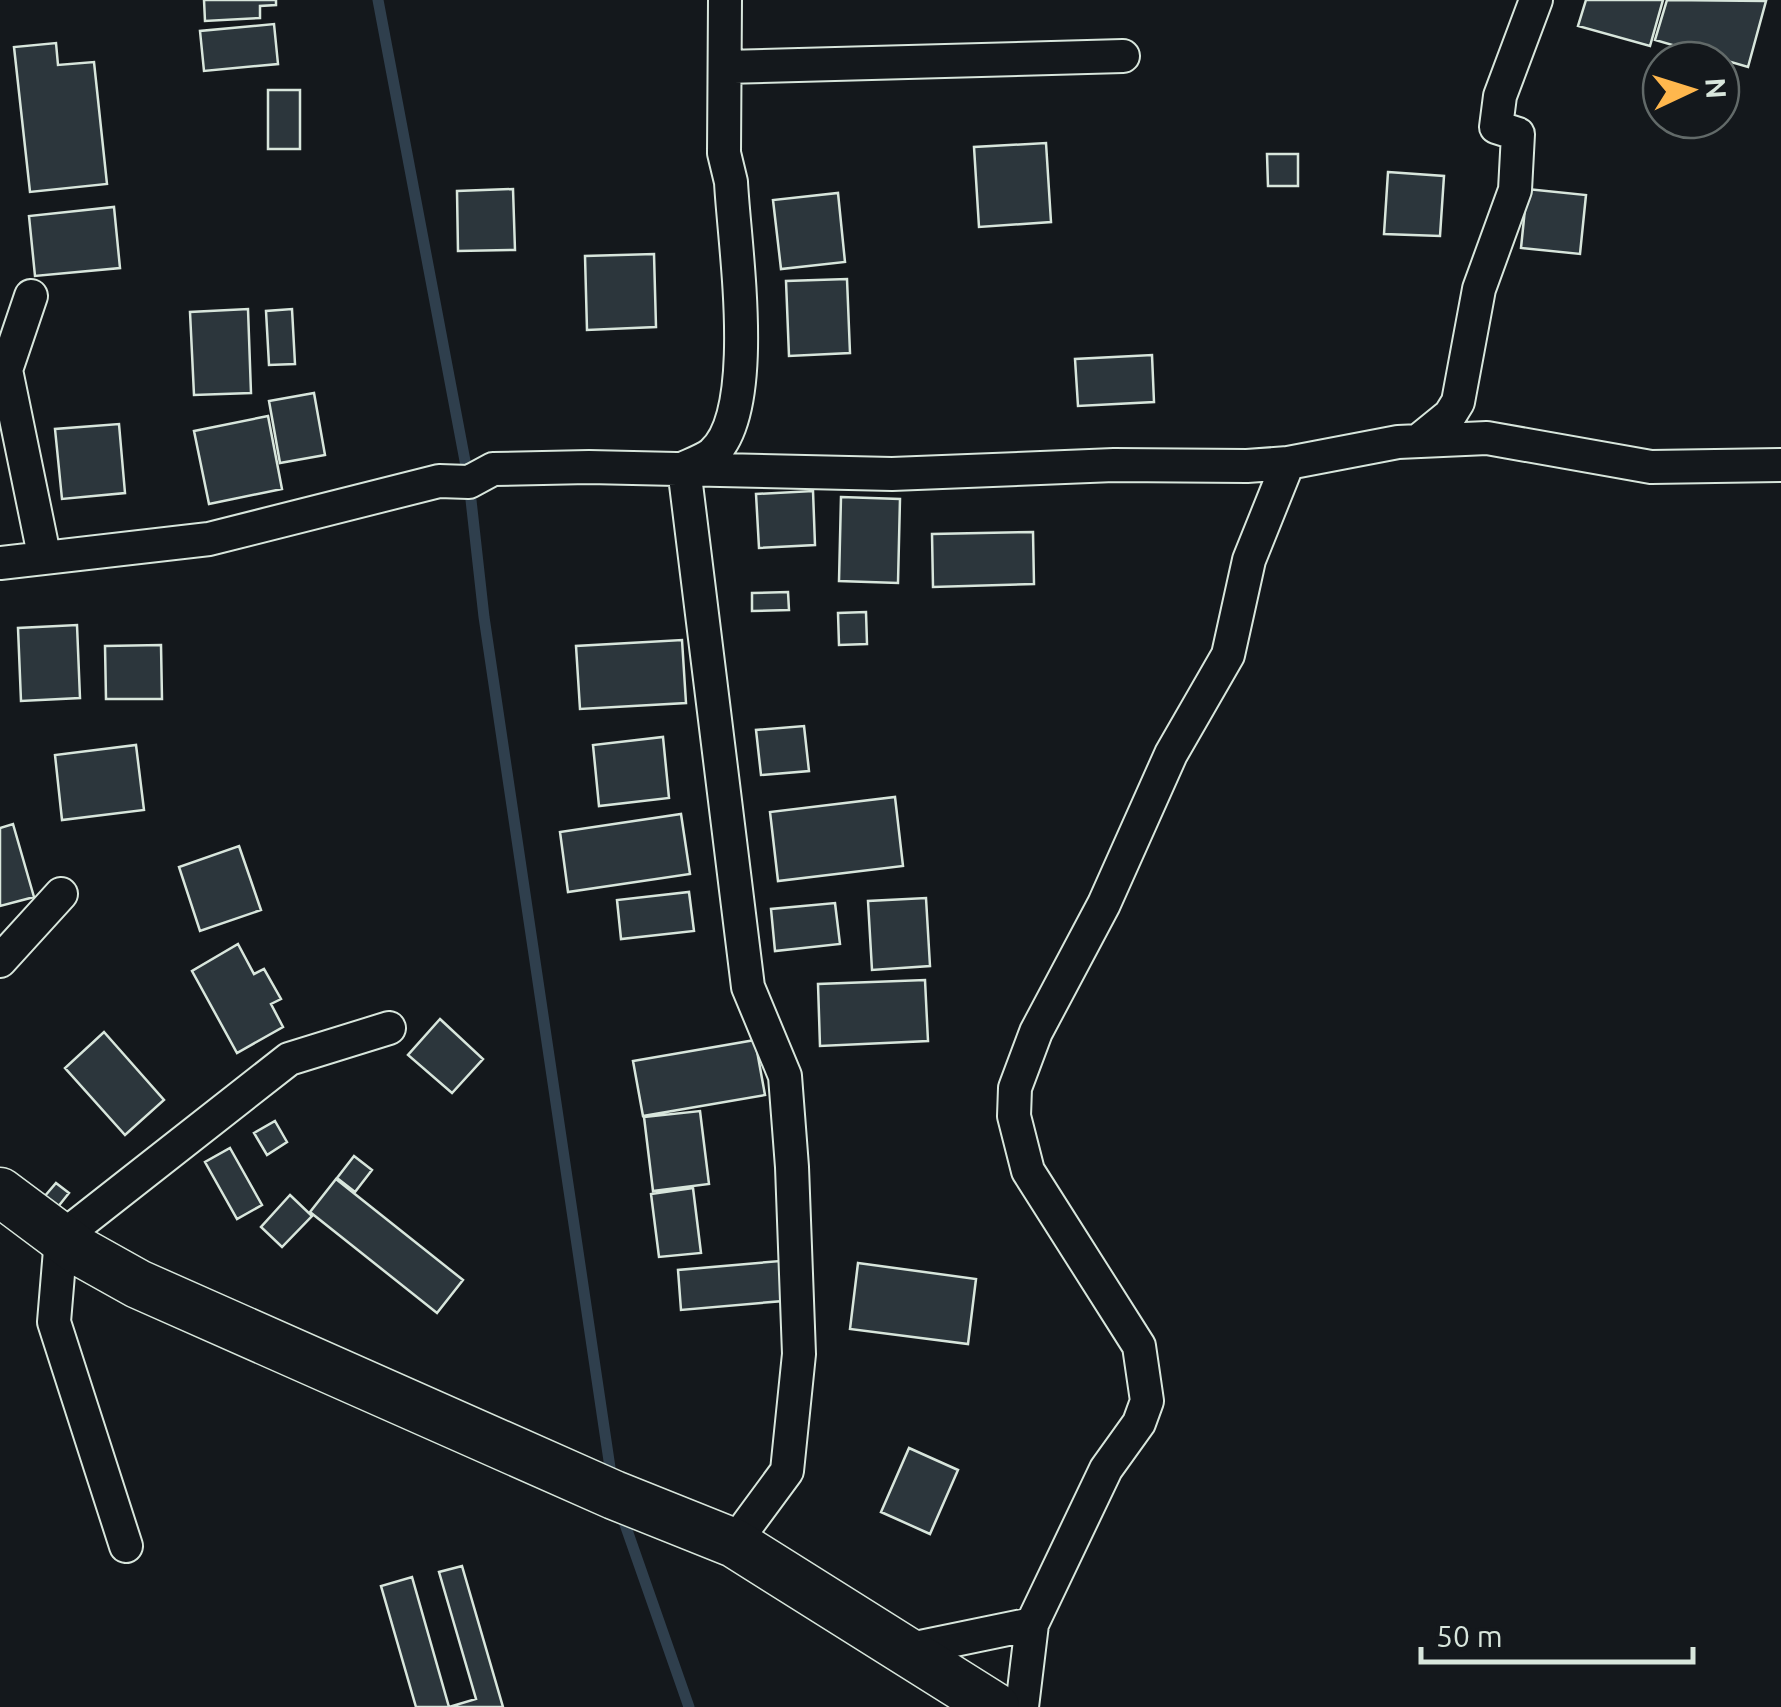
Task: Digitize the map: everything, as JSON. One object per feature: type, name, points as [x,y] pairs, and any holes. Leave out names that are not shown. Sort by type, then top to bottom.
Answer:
[{"type":"main road","points":[[0,1192],[61,1238],[138,1284],[614,1495],[734,1543],[995,1707]]},
{"type":"street","points":[[684,468],[711,455],[725,438],[742,369],[731,182],[724,153],[725,0]]},
{"type":"street","points":[[1418,441],[1440,426],[1458,402],[1478,289],[1515,190],[1518,134],[1496,127],[1500,96],[1536,0]]},
{"type":"street","points":[[725,67],[1123,56]]},
{"type":"street","points":[[32,296],[6,370],[44,556]]},
{"type":"street","points":[[0,564],[209,539],[439,481],[469,482],[493,469],[684,468],[892,474],[1288,463],[1418,441],[1487,438],[1651,467],[1781,465]]},
{"type":"street","points":[[1022,1707],[1032,1624],[1106,1469],[1139,1423],[1147,1401],[1139,1346],[1028,1171],[1014,1116],[1015,1088],[1036,1032],[1112,888],[1171,754],[1228,656],[1250,560],[1288,463]]},
{"type":"street","points":[[684,468],[748,987],[785,1076],[792,1167],[799,1354],[788,1471],[734,1543]]},
{"type":"street","points":[[0,961],[61,894]]},
{"type":"street","points":[[126,1546],[54,1322],[61,1238],[207,1120],[289,1060],[389,1028]]},
{"type":"street","points":[[906,1650],[1032,1624]]},
{"type":"building","points":[[204,0],[276,0],[276,5],[260,6],[260,18],[205,21]]},
{"type":"building","points":[[1586,0],[1663,0],[1652,40],[1641,40],[1641,44],[1578,26]]},
{"type":"building","points":[[1667,0],[1766,1],[1748,67],[1741,65],[1741,40],[1655,40]]},
{"type":"building","points":[[274,24],[278,64],[204,71],[200,31]]},
{"type":"building","points":[[56,43],[58,65],[94,62],[107,184],[30,192],[14,47]]},
{"type":"building","points":[[268,90],[300,90],[300,149],[268,149]]},
{"type":"building","points":[[1046,143],[1051,222],[979,227],[974,147]]},
{"type":"building","points":[[1267,154],[1298,154],[1298,186],[1268,186]]},
{"type":"building","points":[[1388,172],[1444,176],[1440,236],[1384,234]]},
{"type":"building","points":[[513,189],[515,250],[458,251],[457,191]]},
{"type":"building","points":[[1527,189],[1586,195],[1580,254],[1521,248]]},
{"type":"building","points":[[838,193],[845,262],[781,269],[773,200]]},
{"type":"building","points":[[114,207],[120,268],[35,276],[29,216]]},
{"type":"building","points":[[654,254],[656,327],[587,330],[585,256]]},
{"type":"building","points":[[847,279],[850,353],[789,356],[786,281]]},
{"type":"building","points":[[248,309],[251,393],[194,395],[190,312]]},
{"type":"building","points":[[292,309],[295,364],[269,365],[266,311]]},
{"type":"building","points":[[1152,355],[1154,402],[1078,406],[1075,359]]},
{"type":"building","points":[[314,393],[325,455],[280,463],[269,401]]},
{"type":"building","points":[[268,416],[282,489],[209,504],[194,431]]},
{"type":"building","points":[[119,424],[125,493],[62,499],[55,429]]},
{"type":"building","points":[[813,491],[815,545],[759,548],[756,494]]},
{"type":"building","points":[[841,497],[900,499],[898,583],[839,581]]},
{"type":"building","points":[[1033,532],[1034,584],[933,587],[932,534]]},
{"type":"building","points":[[788,592],[789,610],[752,611],[752,593]]},
{"type":"building","points":[[866,612],[867,644],[839,645],[838,613]]},
{"type":"building","points":[[77,625],[80,698],[21,701],[18,628]]},
{"type":"building","points":[[682,640],[686,703],[580,709],[576,646]]},
{"type":"building","points":[[161,645],[162,699],[106,699],[105,646]]},
{"type":"building","points":[[804,726],[809,771],[761,775],[756,730]]},
{"type":"building","points":[[663,737],[669,798],[599,806],[593,745]]},
{"type":"building","points":[[136,745],[144,810],[62,820],[55,755]]},
{"type":"building","points":[[895,797],[903,866],[778,881],[770,812]]},
{"type":"building","points":[[681,814],[690,874],[568,892],[560,832]]},
{"type":"building","points":[[13,824],[34,897],[0,906],[0,828]]},
{"type":"building","points":[[239,846],[261,910],[200,931],[179,867]]},
{"type":"building","points":[[689,892],[694,931],[621,939],[617,900]]},
{"type":"building","points":[[926,898],[930,966],[872,970],[868,901]]},
{"type":"building","points":[[835,903],[840,944],[775,951],[771,909]]},
{"type":"building","points":[[238,944],[254,974],[264,969],[281,999],[271,1004],[283,1027],[237,1053],[192,971]]},
{"type":"building","points":[[925,980],[928,1041],[820,1046],[818,984]]},
{"type":"building","points":[[440,1019],[483,1059],[452,1093],[408,1055]]},
{"type":"building","points":[[104,1032],[164,1100],[125,1135],[65,1068]]},
{"type":"building","points":[[755,1040],[765,1095],[643,1116],[633,1061]]},
{"type":"building","points":[[700,1111],[709,1184],[653,1191],[644,1117]]},
{"type":"building","points":[[275,1121],[287,1142],[267,1155],[254,1133]]},
{"type":"building","points":[[230,1148],[262,1205],[237,1219],[205,1162]]},
{"type":"building","points":[[354,1156],[372,1170],[355,1192],[337,1178]]},
{"type":"building","points":[[336,1179],[463,1280],[437,1313],[310,1212]]},
{"type":"building","points":[[56,1183],[69,1193],[57,1208],[44,1197]]},
{"type":"building","points":[[693,1188],[701,1253],[659,1257],[651,1194]]},
{"type":"building","points":[[290,1195],[312,1216],[282,1247],[261,1227]]},
{"type":"building","points":[[780,1261],[783,1301],[681,1310],[678,1270]]},
{"type":"building","points":[[858,1263],[976,1279],[968,1344],[850,1329]]},
{"type":"building","points":[[909,1448],[958,1470],[930,1534],[881,1512]]},
{"type":"building","points":[[462,1566],[503,1707],[449,1707],[476,1699],[439,1572]]},
{"type":"building","points":[[412,1577],[449,1707],[416,1707],[381,1586]]},
{"type":"waterway","points":[[378,0],[469,482],[484,617],[612,1481]]},
{"type":"waterway","points":[[621,1513],[689,1707]]}]
